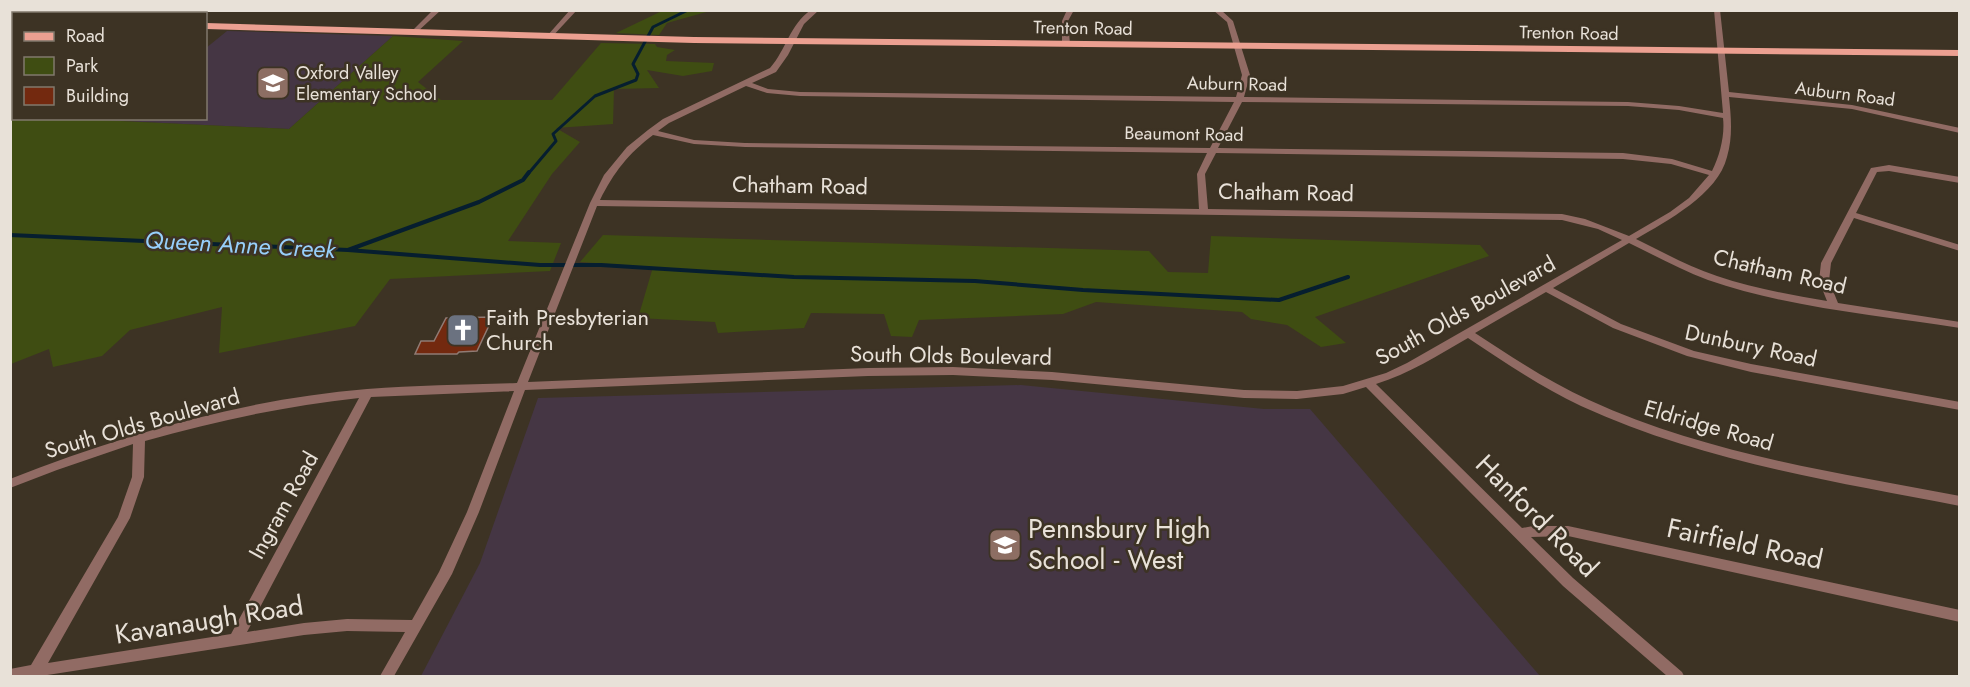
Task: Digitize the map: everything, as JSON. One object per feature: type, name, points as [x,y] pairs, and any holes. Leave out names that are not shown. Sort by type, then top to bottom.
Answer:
[{"type":"main road","name":"Trenton Road","points":[[207,26],[654,40],[1959,53]]},
{"type":"street","points":[[414,32],[438,10]]},
{"type":"street","points":[[549,37],[574,10]]},
{"type":"street","points":[[387,676],[445,574],[473,512],[594,203],[619,161],[651,132],[685,110],[767,74],[780,63],[797,25],[816,10]]},
{"type":"street","points":[[1066,44],[1065,21],[1071,10]]},
{"type":"street","points":[[1204,211],[1200,180],[1211,150],[1238,99],[1246,75],[1230,21],[1216,10]]},
{"type":"street","name":"South Olds Boulevard","points":[[10,484],[139,439],[244,412],[296,402],[367,393],[858,372],[953,371],[1052,376],[1260,395],[1334,392],[1369,383],[1411,366],[1628,241],[1692,200],[1715,174],[1727,143],[1728,116],[1717,10]]},
{"type":"street","name":"Auburn Road","points":[[746,83],[781,94],[1629,104],[1680,108],[1728,116]]},
{"type":"street","name":"Auburn Road","points":[[1725,94],[1862,109],[1959,131]]},
{"type":"street","name":"Beaumont Road","points":[[651,132],[694,142],[723,145],[1623,156],[1672,162],[1715,174]]},
{"type":"street","points":[[1833,304],[1823,273],[1871,174],[1879,168],[1902,169],[1959,180]]},
{"type":"street","name":"Chatham Road","points":[[594,203],[1540,215],[1587,222],[1680,266],[1721,281],[1833,304],[1959,325]]},
{"type":"street","points":[[1850,214],[1959,248]]},
{"type":"street","name":"Dunbury Road","points":[[1546,288],[1617,326],[1691,354],[1751,368],[1959,406]]},
{"type":"street","name":"Eldridge Road","points":[[1468,333],[1564,393],[1659,433],[1767,463],[1959,501]]},
{"type":"street","name":"Hanford Road","points":[[1369,383],[1605,617],[1677,676]]},
{"type":"street","name":"Ingram Road","points":[[236,639],[367,393]]},
{"type":"street","points":[[34,674],[134,496],[138,477],[139,439]]},
{"type":"street","name":"Fairfield Road","points":[[1520,534],[1533,531],[1568,531],[1959,616]]},
{"type":"street","name":"Kavanaugh Road","points":[[10,675],[34,674],[236,639],[347,625],[416,626]]},
{"type":"shaded area","name":"Oxford Valley Elementary School","points":[[227,31],[393,36],[289,129],[100,120],[207,120],[207,47]]},
{"type":"shaded area","points":[[1021,385],[1264,409],[1310,409],[1540,676],[421,676],[480,563],[538,398]]},
{"type":"green space","points":[[664,10],[710,11],[667,23],[659,35],[616,33]]},
{"type":"green space","points":[[393,36],[463,41],[418,82],[441,100],[552,100],[601,43],[655,44],[657,47],[675,50],[667,55],[666,61],[714,63],[712,71],[683,76],[647,70],[659,88],[614,89],[613,124],[556,128],[580,142],[552,174],[508,241],[561,243],[550,271],[390,279],[355,326],[219,353],[222,307],[130,330],[102,356],[53,367],[49,349],[11,364],[11,115],[12,120],[100,120],[289,129]]},
{"type":"green space","points":[[603,235],[1149,251],[1168,272],[1208,273],[1211,236],[1480,245],[1489,256],[1315,317],[1346,343],[1321,347],[1287,325],[1251,319],[1242,312],[1096,302],[1063,314],[919,320],[912,337],[891,336],[884,314],[811,313],[804,328],[718,333],[715,322],[638,318],[653,267],[580,262]]},
{"type":"building","name":"Faith Presbyterian Church","points":[[493,317],[477,351],[457,354],[415,354],[421,341],[434,341],[446,318]]},
{"type":"waterway","name":"Queen Anne Creek","points":[[528,174],[556,141],[553,134],[595,96],[636,80],[638,74],[633,64],[653,27],[688,10]]},
{"type":"waterway","name":"Queen Anne Creek","points":[[348,250],[479,202],[523,180],[529,172]]},
{"type":"waterway","name":"Queen Anne Creek","points":[[10,235],[348,250]]},
{"type":"waterway","points":[[348,250],[540,265],[601,265],[794,277],[975,281],[1083,290],[1279,300],[1348,277]]},
{"type":"place","name":"Oxford Valley Elementary School","points":[[273,83]]},
{"type":"place","name":"Faith Presbyterian Church","points":[[463,330]]},
{"type":"place","name":"Pennsbury High School - West","points":[[1005,545]]}]
